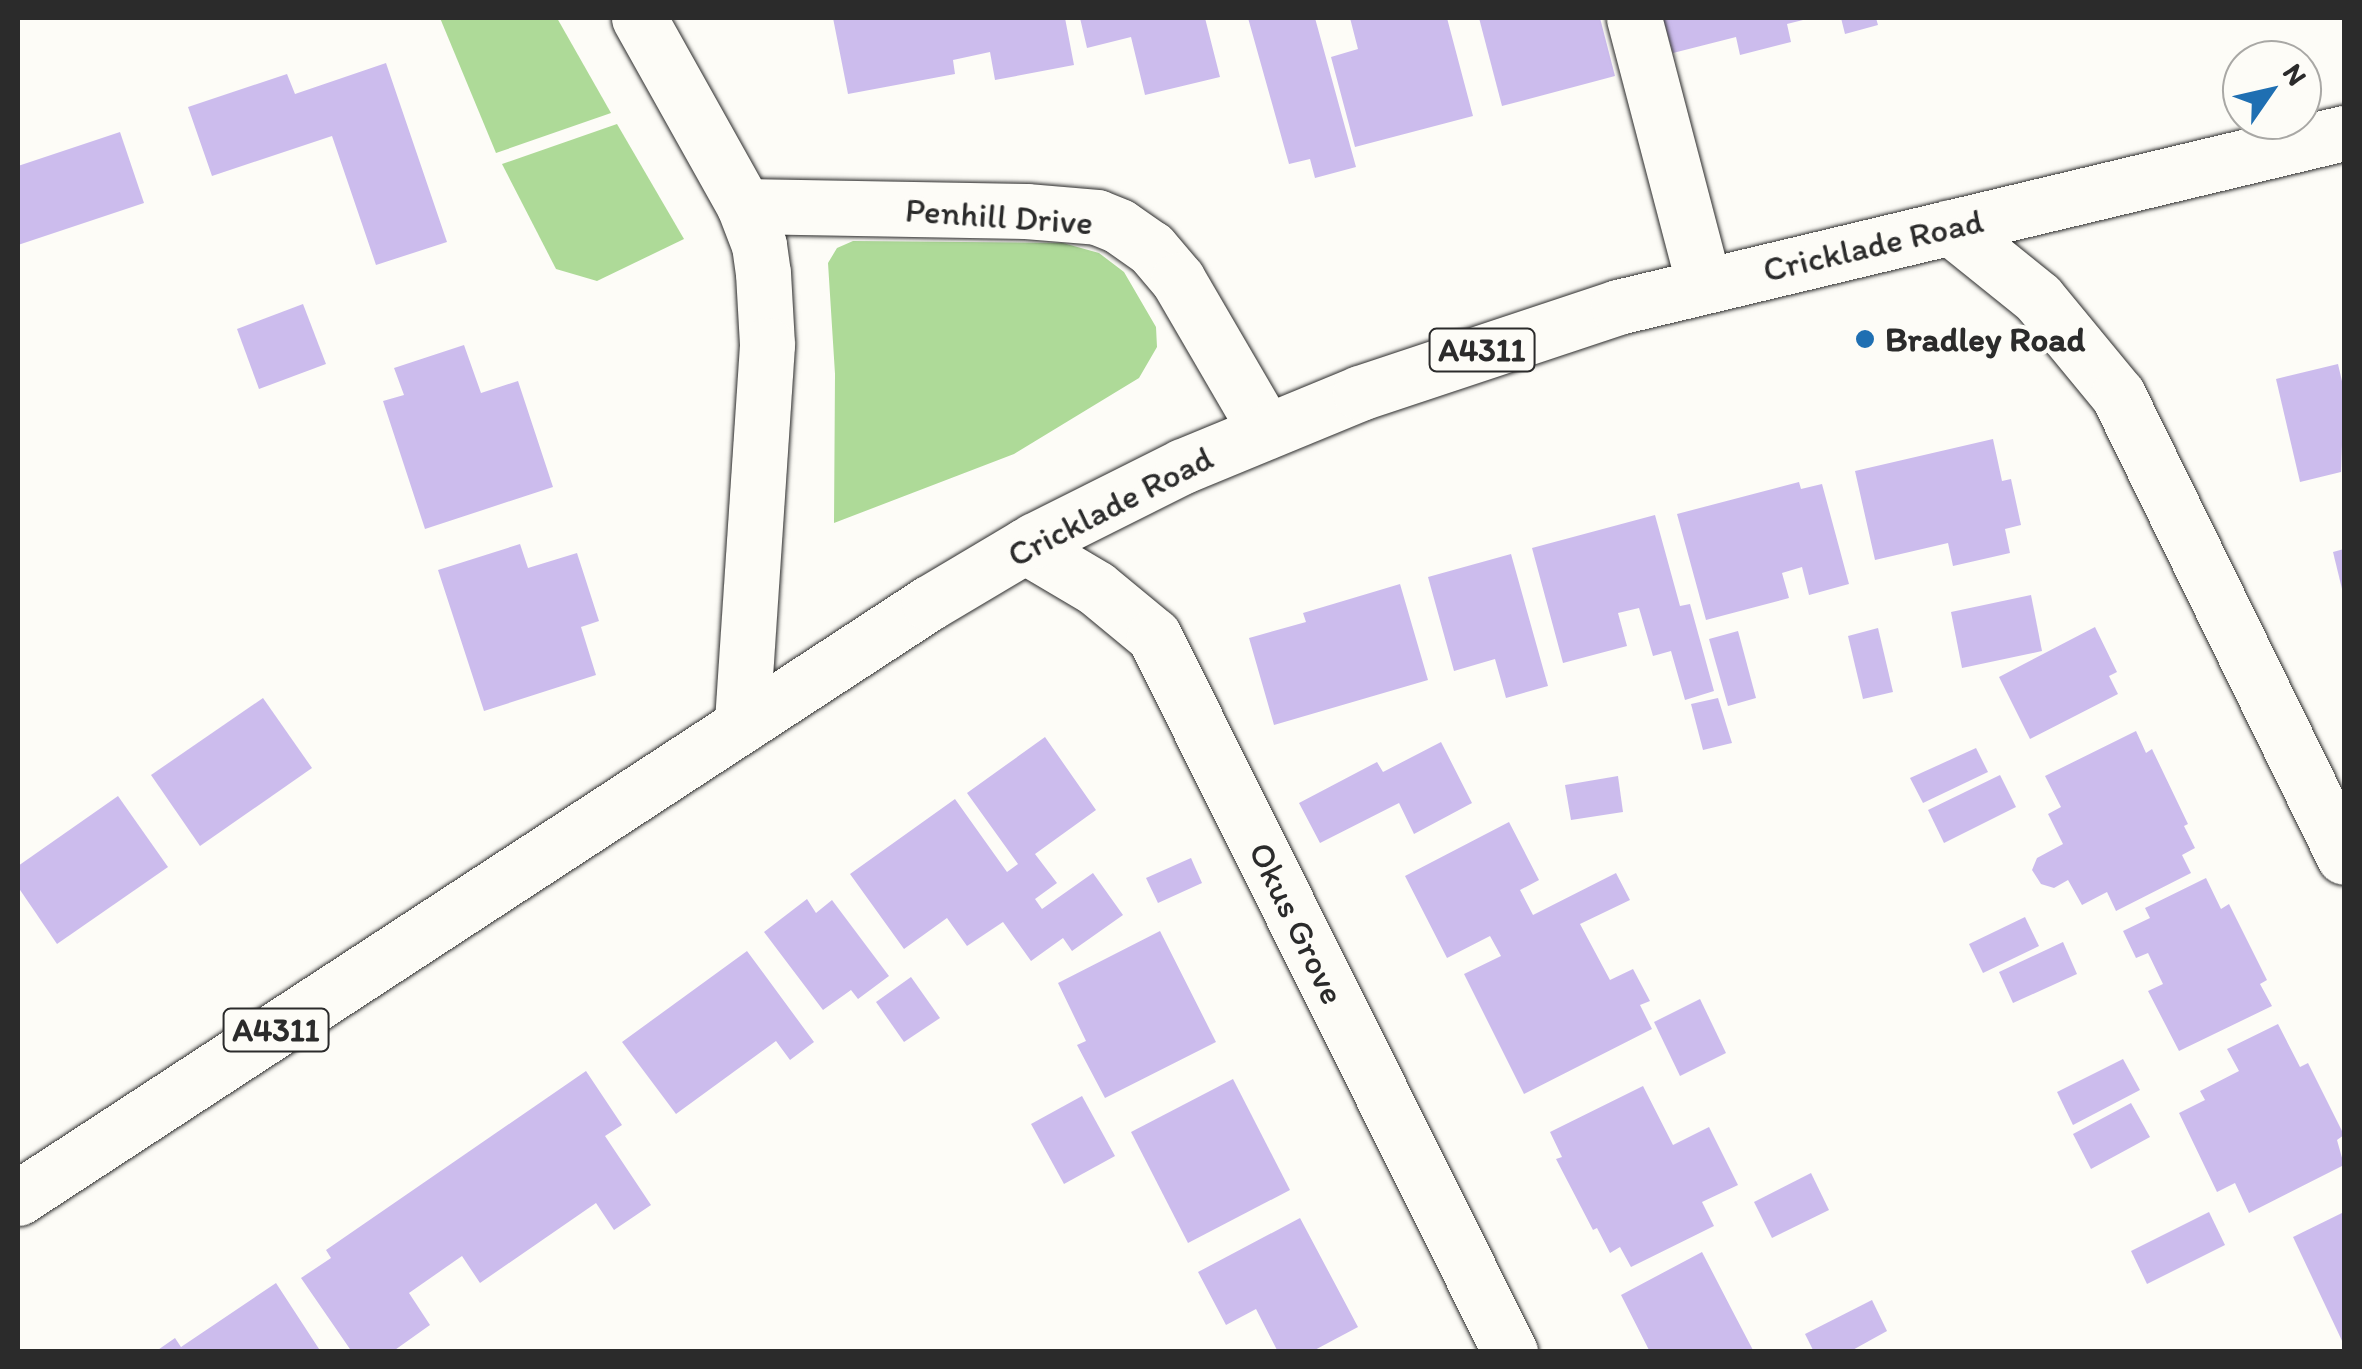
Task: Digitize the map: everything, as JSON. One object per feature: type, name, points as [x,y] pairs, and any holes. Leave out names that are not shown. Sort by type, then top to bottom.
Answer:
[{"type":"street","points":[[638,18],[744,206],[759,246],[766,345],[742,725]]},
{"type":"street","points":[[1634,18],[1704,284]]},
{"type":"street","name":"Cricklade Road","points":[[18,1198],[742,725],[1025,546],[1092,510],[1266,431],[1462,356],[1704,284],[2344,133]]},
{"type":"street","name":"Penhill Drive","points":[[744,206],[1026,211],[1097,217],[1119,226],[1151,248],[1178,280],[1266,431]]},
{"type":"street","points":[[1950,227],[2038,298],[2118,396],[2344,857]]},
{"type":"street","name":"Okus Grove","points":[[1025,546],[1096,588],[1154,636],[1510,1352]]},
{"type":"green space","points":[[440,18],[557,18],[611,113],[496,153]]},
{"type":"green space","points":[[617,124],[684,239],[597,281],[556,269],[502,164]]},
{"type":"green space","points":[[853,241],[1063,243],[1099,253],[1124,272],[1156,327],[1157,347],[1139,378],[1014,454],[834,523],[835,374],[828,263],[837,248]]},
{"type":"building","points":[[833,18],[1065,18],[1074,65],[995,80],[990,52],[953,60],[955,74],[848,94]]},
{"type":"building","points":[[1080,18],[1205,18],[1220,77],[1145,95],[1131,37],[1087,48]]},
{"type":"building","points":[[1248,18],[1315,18],[1356,167],[1315,178],[1310,159],[1289,164]]},
{"type":"building","points":[[1350,18],[1447,18],[1473,116],[1355,147],[1331,57],[1358,49]]},
{"type":"building","points":[[1479,18],[1600,18],[1615,76],[1502,106]]},
{"type":"building","points":[[1663,18],[1807,19],[1787,24],[1791,42],[1740,55],[1736,37],[1673,53]]},
{"type":"building","points":[[1841,18],[1876,18],[1878,25],[1845,34]]},
{"type":"building","points":[[386,63],[447,242],[376,265],[332,136],[212,176],[188,107],[287,74],[295,94]]},
{"type":"building","points":[[120,132],[144,203],[18,245],[18,166]]},
{"type":"building","points":[[303,304],[326,364],[259,389],[237,329]]},
{"type":"building","points":[[464,345],[481,393],[518,381],[553,487],[425,529],[383,401],[404,395],[394,368]]},
{"type":"building","points":[[2338,364],[2344,390],[2341,472],[2300,482],[2276,379]]},
{"type":"building","points":[[1993,439],[2002,481],[2011,479],[2021,525],[2005,529],[2010,553],[1953,566],[1948,543],[1875,560],[1855,471]]},
{"type":"building","points":[[1799,482],[1801,489],[1822,484],[1849,584],[1809,595],[1802,567],[1782,573],[1789,598],[1706,620],[1677,514]]},
{"type":"building","points":[[1655,515],[1680,606],[1690,604],[1714,691],[1685,700],[1671,651],[1653,656],[1639,608],[1618,613],[1627,646],[1563,663],[1532,548]]},
{"type":"building","points":[[520,544],[528,568],[577,553],[599,621],[581,627],[596,675],[484,711],[438,570]]},
{"type":"building","points":[[2344,549],[2344,593],[2343,593],[2333,552]]},
{"type":"building","points":[[1511,554],[1548,686],[1506,698],[1495,659],[1454,671],[1428,577]]},
{"type":"building","points":[[1400,584],[1428,680],[1274,725],[1249,638],[1306,622],[1303,613]]},
{"type":"building","points":[[2031,595],[2042,651],[1962,668],[1951,612]]},
{"type":"building","points":[[2095,627],[2117,672],[2109,676],[2118,694],[2030,739],[1999,677]]},
{"type":"building","points":[[1878,628],[1893,692],[1863,699],[1848,636]]},
{"type":"building","points":[[1738,631],[1756,698],[1728,706],[1709,639]]},
{"type":"building","points":[[263,698],[312,768],[200,846],[151,775]]},
{"type":"building","points":[[1718,698],[1732,743],[1703,750],[1691,704]]},
{"type":"building","points":[[2136,731],[2146,753],[2152,749],[2188,824],[2184,826],[2195,848],[2182,855],[2191,873],[2116,911],[2107,892],[2082,905],[2068,880],[2054,888],[2041,884],[2032,870],[2037,858],[2063,844],[2048,814],[2061,807],[2045,776]]},
{"type":"building","points":[[1045,737],[1096,810],[1035,854],[1057,883],[1035,899],[1042,909],[1093,873],[1123,915],[1072,951],[1063,938],[1031,961],[1003,922],[967,946],[947,918],[904,949],[850,874],[955,799],[1007,872],[1018,864],[967,793]]},
{"type":"building","points":[[1441,742],[1472,803],[1414,834],[1399,803],[1320,843],[1299,803],[1377,762],[1383,772]]},
{"type":"building","points":[[1976,748],[1988,772],[1923,803],[1910,778]]},
{"type":"building","points":[[2000,775],[2016,807],[1944,843],[1928,810]]},
{"type":"building","points":[[1618,776],[1623,812],[1571,820],[1565,785]]},
{"type":"building","points":[[118,796],[168,867],[57,944],[18,887],[18,866]]},
{"type":"building","points":[[1509,822],[1539,880],[1520,890],[1533,915],[1616,873],[1630,900],[1580,924],[1610,980],[1633,969],[1650,1001],[1640,1005],[1652,1029],[1524,1094],[1464,974],[1501,956],[1490,936],[1447,958],[1405,876]]},
{"type":"building","points":[[1191,858],[1202,883],[1158,903],[1146,878]]},
{"type":"building","points":[[2206,878],[2221,909],[2229,904],[2267,980],[2260,984],[2272,1006],[2179,1051],[2148,991],[2163,984],[2148,953],[2136,958],[2123,931],[2150,918],[2145,908]]},
{"type":"building","points":[[807,899],[816,913],[832,900],[889,976],[858,999],[851,990],[823,1010],[764,932]]},
{"type":"building","points":[[2025,917],[2039,946],[1983,973],[1969,944]]},
{"type":"building","points":[[1160,931],[1216,1042],[1105,1098],[1077,1045],[1086,1041],[1058,983]]},
{"type":"building","points":[[2063,942],[2077,974],[2013,1003],[1999,972]]},
{"type":"building","points":[[747,951],[814,1042],[790,1060],[776,1041],[676,1114],[622,1042]]},
{"type":"building","points":[[911,977],[940,1018],[904,1042],[876,1002]]},
{"type":"building","points":[[1700,999],[1726,1053],[1680,1076],[1654,1022]]},
{"type":"building","points":[[2278,1024],[2300,1067],[2308,1063],[2344,1135],[2337,1140],[2344,1165],[2249,1213],[2235,1183],[2217,1192],[2179,1113],[2205,1100],[2200,1091],[2239,1071],[2227,1049]]},
{"type":"building","points":[[2123,1059],[2140,1090],[2073,1125],[2057,1092]]},
{"type":"building","points":[[586,1071],[622,1125],[605,1136],[651,1205],[614,1230],[596,1203],[480,1283],[462,1256],[409,1293],[430,1325],[392,1352],[352,1352],[301,1278],[331,1258],[326,1250]]},
{"type":"building","points":[[1233,1079],[1290,1190],[1188,1243],[1131,1132]]},
{"type":"building","points":[[1643,1086],[1673,1145],[1709,1127],[1738,1185],[1702,1202],[1714,1226],[1631,1267],[1620,1247],[1610,1253],[1597,1228],[1593,1230],[1556,1159],[1562,1157],[1550,1132]]},
{"type":"building","points":[[1082,1096],[1115,1156],[1064,1184],[1031,1124]]},
{"type":"building","points":[[2131,1103],[2150,1137],[2091,1169],[2073,1134]]},
{"type":"building","points":[[1811,1173],[1829,1210],[1772,1238],[1754,1202]]},
{"type":"building","points":[[2209,1212],[2225,1245],[2147,1284],[2131,1251]]},
{"type":"building","points":[[2344,1212],[2344,1345],[2293,1237]]},
{"type":"building","points":[[1300,1218],[1358,1327],[1311,1352],[1278,1352],[1256,1309],[1226,1325],[1198,1272]]},
{"type":"building","points":[[1702,1252],[1754,1352],[1650,1352],[1621,1295]]},
{"type":"building","points":[[276,1283],[321,1352],[155,1352],[175,1338],[181,1347]]},
{"type":"building","points":[[1872,1300],[1887,1331],[1849,1352],[1814,1352],[1805,1334]]},
{"type":"place","name":"Bradley Road","points":[[1865,339]]}]
